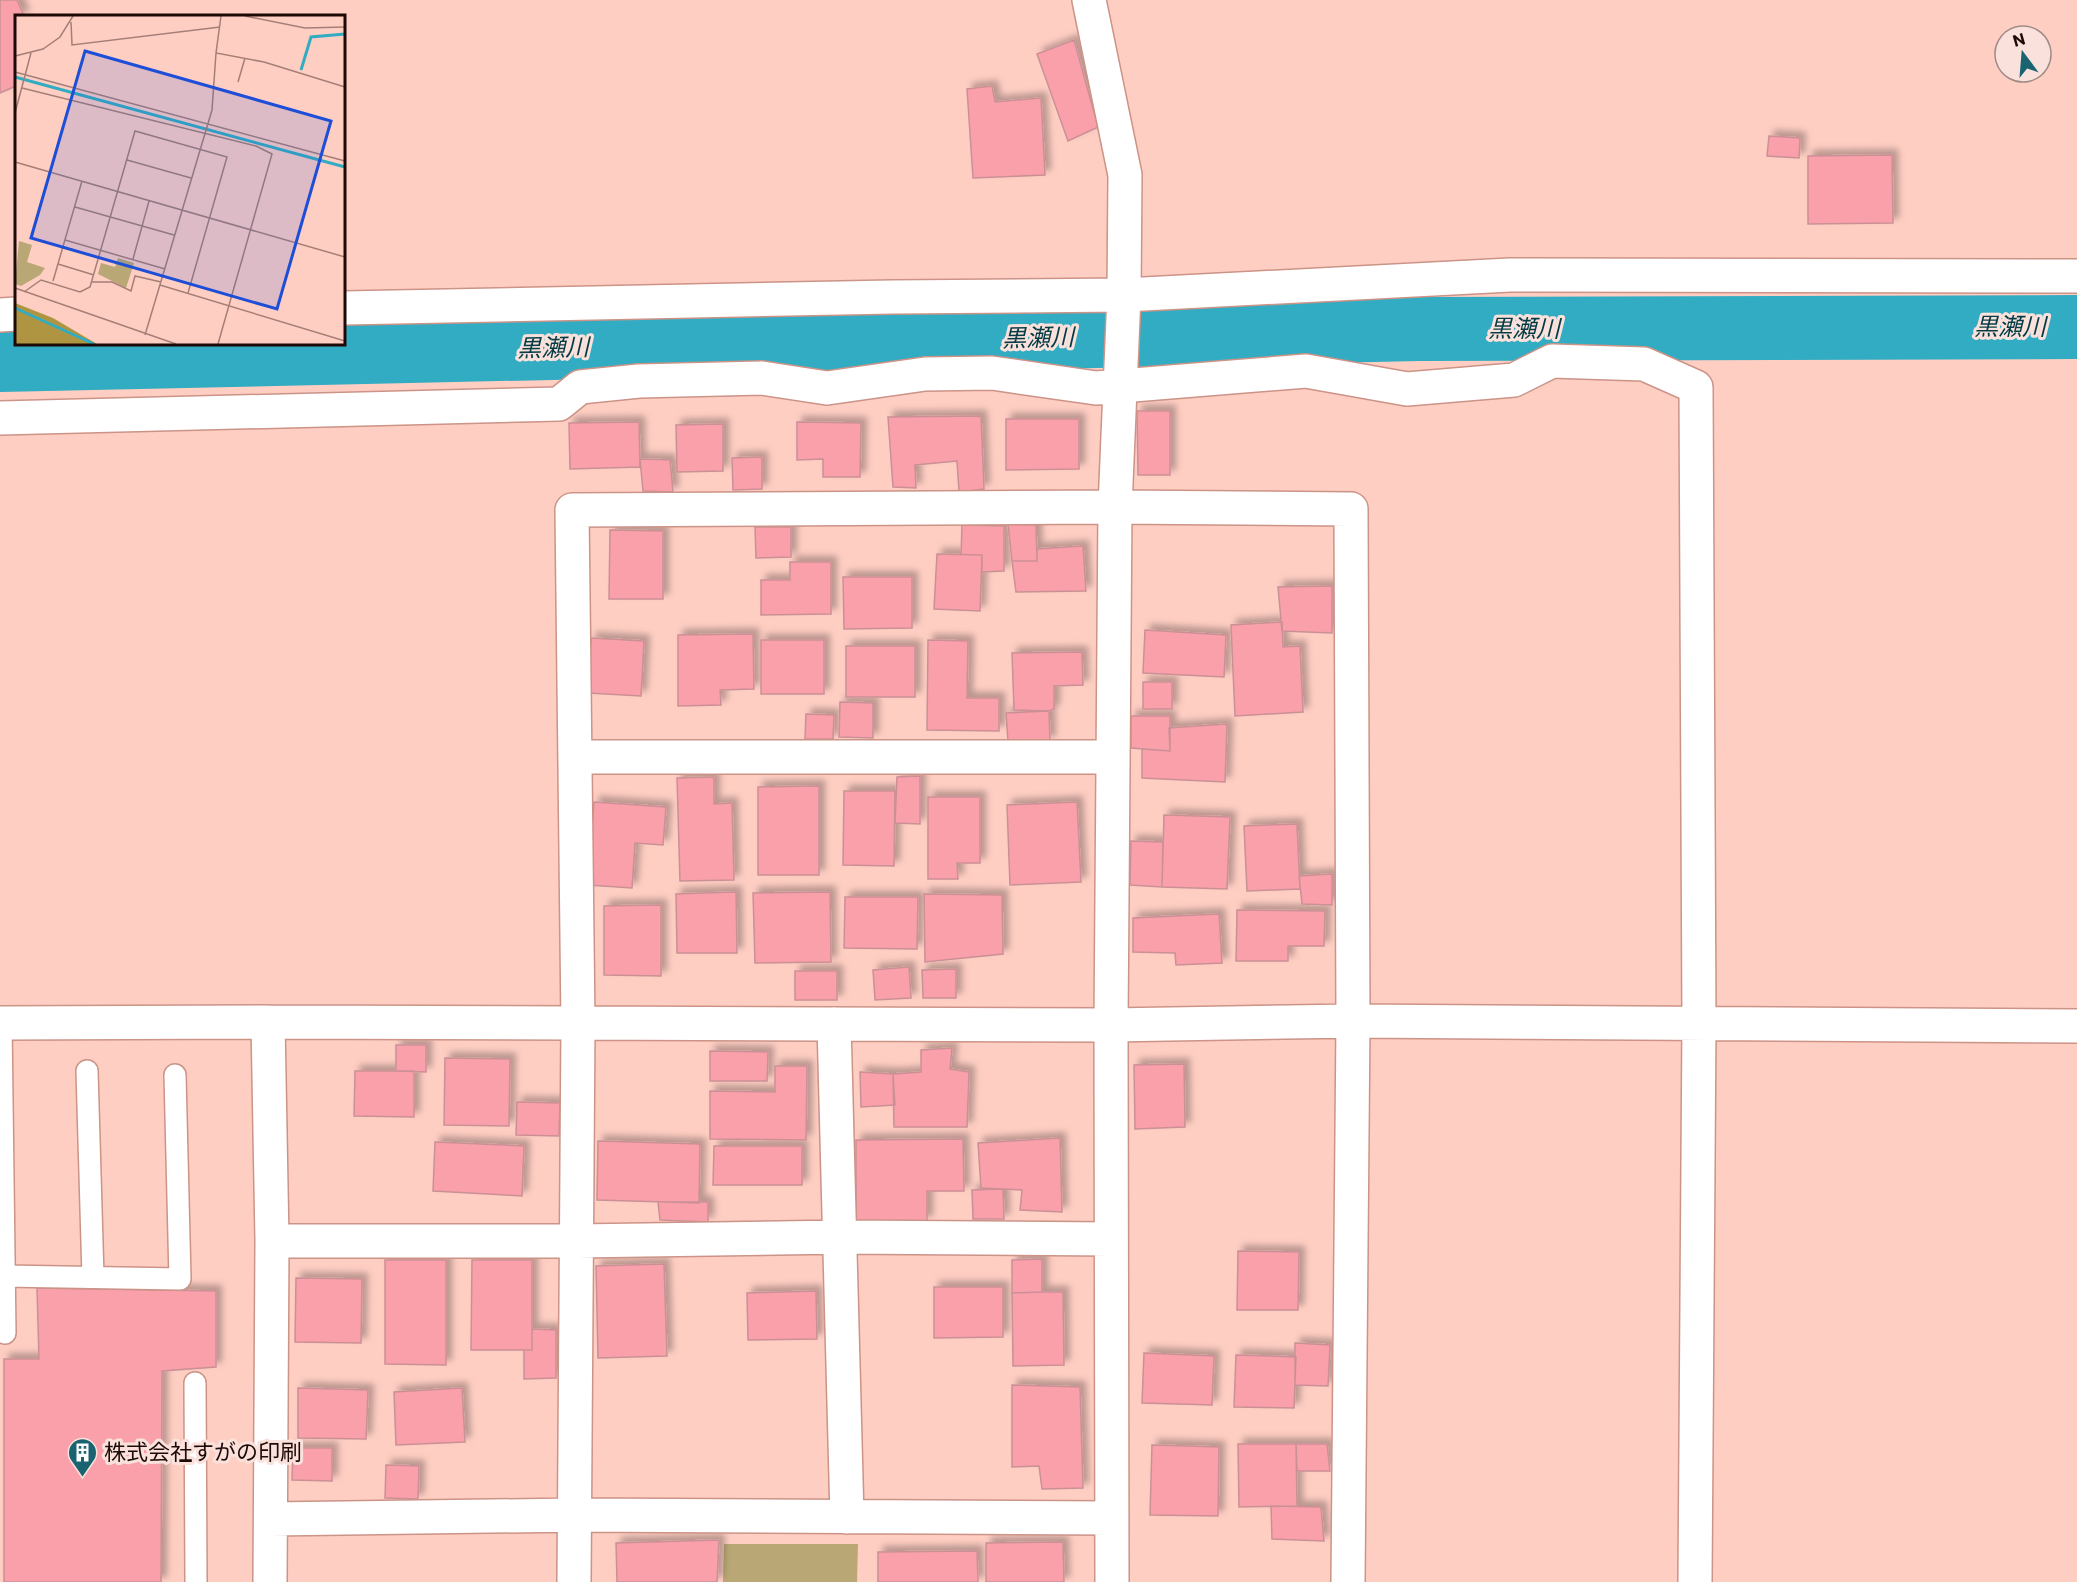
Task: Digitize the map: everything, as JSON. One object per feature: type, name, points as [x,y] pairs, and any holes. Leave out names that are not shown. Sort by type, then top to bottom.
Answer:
[{"type":"street","points":[[1089,0],[1125,175],[1124,295],[1115,507],[1111,1025],[1112,1582]]},
{"type":"street","points":[[345,308],[880,297],[1124,295],[1510,275],[2077,276]]},
{"type":"street","points":[[0,315],[15,314]]},
{"type":"street","points":[[0,417],[560,404],[580,387],[639,381],[762,378],[827,388],[925,374],[992,373],[1096,388],[1120,378],[1306,371],[1407,389],[1514,380],[1552,361],[1644,364],[1696,387],[1699,1023],[1695,1582]]},
{"type":"street","points":[[574,1582],[578,1024],[572,510],[1115,507],[1351,509],[1353,1021],[1348,1582]]},
{"type":"street","points":[[575,757],[1113,757]]},
{"type":"street","points":[[1,1023],[1111,1025],[1353,1021],[2077,1026]]},
{"type":"street","points":[[268,1022],[272,1241],[270,1582]]},
{"type":"street","points":[[834,1024],[847,1517]]},
{"type":"street","points":[[272,1241],[577,1241],[840,1237],[1111,1239]]},
{"type":"street","points":[[271,1519],[575,1515],[1112,1518]]},
{"type":"lane","points":[[1,1023],[5,1334]]},
{"type":"lane","points":[[87,1071],[93,1277]]},
{"type":"lane","points":[[4,1276],[180,1279],[175,1075]]},
{"type":"lane","points":[[195,1383],[196,1582]]},
{"type":"shaded area","points":[[724,1544],[858,1544],[857,1582],[723,1582]]},
{"type":"building","points":[[0,0],[17,0],[24,15],[15,15],[15,86],[0,93]]},
{"type":"building","points":[[1074,40],[1098,127],[1068,141],[1037,54]]},
{"type":"building","points":[[992,86],[995,102],[1041,98],[1045,175],[973,178],[967,89]]},
{"type":"building","points":[[1769,136],[1800,138],[1799,158],[1767,156]]},
{"type":"building","points":[[1892,155],[1893,223],[1808,224],[1808,156]]},
{"type":"building","points":[[1137,411],[1170,411],[1170,475],[1138,475]]},
{"type":"building","points":[[981,416],[984,489],[959,492],[957,461],[915,465],[916,488],[893,487],[888,417]]},
{"type":"building","points":[[1006,419],[1079,419],[1079,469],[1006,470]]},
{"type":"building","points":[[639,422],[640,467],[570,469],[569,423]]},
{"type":"building","points":[[797,422],[861,423],[860,477],[823,477],[823,459],[797,460]]},
{"type":"building","points":[[723,424],[723,471],[677,472],[676,425]]},
{"type":"building","points":[[762,457],[762,489],[733,490],[732,458]]},
{"type":"building","points":[[640,459],[670,460],[673,492],[643,491]]},
{"type":"building","points":[[1008,524],[1036,525],[1037,561],[1012,561]]},
{"type":"building","points":[[962,525],[1004,526],[1004,571],[982,572],[982,555],[961,555]]},
{"type":"building","points":[[755,527],[791,527],[791,557],[756,558]]},
{"type":"building","points":[[610,530],[663,531],[663,599],[609,599]]},
{"type":"building","points":[[1083,546],[1086,591],[1016,592],[1012,561],[1037,561],[1037,549]]},
{"type":"building","points":[[937,554],[982,555],[980,611],[934,609]]},
{"type":"building","points":[[790,562],[831,562],[831,614],[761,615],[761,580],[790,580]]},
{"type":"building","points":[[843,577],[912,577],[912,628],[844,629]]},
{"type":"building","points":[[1332,586],[1332,633],[1282,631],[1278,587]]},
{"type":"building","points":[[1282,622],[1283,647],[1300,646],[1303,712],[1235,716],[1231,625]]},
{"type":"building","points":[[1145,630],[1226,635],[1224,677],[1143,673]]},
{"type":"building","points":[[753,634],[754,689],[720,690],[721,705],[678,706],[678,635]]},
{"type":"building","points":[[591,638],[644,641],[641,696],[588,693]]},
{"type":"building","points":[[761,640],[824,640],[824,694],[761,694]]},
{"type":"building","points":[[928,640],[968,641],[967,698],[999,698],[999,731],[927,730]]},
{"type":"building","points":[[846,646],[915,646],[915,697],[846,697]]},
{"type":"building","points":[[1082,652],[1083,685],[1054,686],[1054,709],[1049,711],[1014,710],[1012,653]]},
{"type":"building","points":[[1143,682],[1172,682],[1172,709],[1143,709]]},
{"type":"building","points":[[840,702],[873,703],[873,738],[839,737]]},
{"type":"building","points":[[1049,711],[1050,741],[1008,742],[1006,713]]},
{"type":"building","points":[[806,714],[834,715],[833,739],[805,739]]},
{"type":"building","points":[[1131,716],[1170,716],[1170,751],[1131,748]]},
{"type":"building","points":[[1227,724],[1225,782],[1142,778],[1142,749],[1170,751],[1169,728]]},
{"type":"building","points":[[920,776],[920,824],[895,823],[897,777]]},
{"type":"building","points":[[714,777],[714,804],[732,803],[734,880],[680,881],[677,778]]},
{"type":"building","points":[[819,786],[819,875],[758,875],[758,787]]},
{"type":"building","points":[[844,791],[895,791],[894,866],[843,865]]},
{"type":"building","points":[[928,797],[980,797],[980,863],[957,863],[958,879],[928,879]]},
{"type":"building","points":[[594,802],[666,807],[663,845],[635,843],[632,888],[588,885]]},
{"type":"building","points":[[1077,802],[1081,882],[1010,885],[1007,805]]},
{"type":"building","points":[[1164,815],[1230,817],[1227,889],[1162,887]]},
{"type":"building","points":[[1297,824],[1300,889],[1247,891],[1244,826]]},
{"type":"building","points":[[1131,841],[1163,842],[1162,887],[1130,885]]},
{"type":"building","points":[[1332,874],[1332,905],[1302,904],[1299,876]]},
{"type":"building","points":[[736,892],[737,953],[677,953],[676,894]]},
{"type":"building","points":[[830,892],[831,962],[755,963],[753,893]]},
{"type":"building","points":[[924,894],[1002,895],[1003,954],[925,962]]},
{"type":"building","points":[[845,897],[918,897],[917,949],[844,948]]},
{"type":"building","points":[[661,905],[661,976],[604,975],[604,906]]},
{"type":"building","points":[[1237,910],[1325,911],[1324,946],[1288,946],[1288,961],[1236,961]]},
{"type":"building","points":[[1219,914],[1222,963],[1176,965],[1175,953],[1133,952],[1133,918]]},
{"type":"building","points":[[909,967],[911,998],[875,1000],[873,970]]},
{"type":"building","points":[[956,969],[956,998],[923,998],[922,970]]},
{"type":"building","points":[[795,971],[837,971],[837,1000],[795,1000]]},
{"type":"building","points":[[396,1045],[426,1045],[426,1072],[396,1071]]},
{"type":"building","points":[[952,1048],[950,1069],[969,1072],[967,1127],[894,1127],[893,1074],[921,1072],[921,1050]]},
{"type":"building","points":[[710,1051],[768,1052],[767,1081],[710,1081]]},
{"type":"building","points":[[445,1058],[510,1059],[509,1126],[444,1125]]},
{"type":"building","points":[[1184,1064],[1185,1127],[1135,1129],[1134,1065]]},
{"type":"building","points":[[775,1066],[807,1066],[806,1140],[710,1139],[710,1091],[775,1092]]},
{"type":"building","points":[[355,1071],[414,1071],[414,1117],[354,1116]]},
{"type":"building","points":[[860,1072],[893,1074],[895,1105],[861,1107]]},
{"type":"building","points":[[517,1102],[560,1103],[559,1136],[516,1135]]},
{"type":"building","points":[[1060,1138],[1062,1212],[1020,1210],[1022,1190],[981,1188],[978,1143]]},
{"type":"building","points":[[963,1139],[964,1191],[927,1191],[927,1221],[856,1222],[856,1140]]},
{"type":"building","points":[[598,1141],[700,1144],[699,1203],[597,1200]]},
{"type":"building","points":[[435,1142],[524,1146],[522,1196],[433,1191]]},
{"type":"building","points":[[714,1146],[802,1146],[802,1185],[713,1185]]},
{"type":"building","points":[[1003,1189],[1004,1219],[973,1219],[972,1190]]},
{"type":"building","points":[[658,1202],[708,1202],[708,1222],[660,1220]]},
{"type":"building","points":[[1238,1251],[1299,1252],[1298,1310],[1237,1310]]},
{"type":"building","points":[[1042,1259],[1042,1292],[1012,1293],[1012,1260]]},
{"type":"building","points":[[385,1260],[446,1260],[446,1365],[385,1364]]},
{"type":"building","points":[[472,1260],[532,1260],[532,1350],[471,1350]]},
{"type":"building","points":[[664,1264],[667,1356],[598,1358],[596,1266]]},
{"type":"building","points":[[296,1278],[362,1279],[361,1343],[295,1342]]},
{"type":"building","points":[[934,1287],[1003,1287],[1003,1337],[934,1338]]},
{"type":"building","name":"株式会社すがの印刷","points":[[37,1288],[216,1291],[216,1367],[162,1371],[161,1582],[4,1582],[4,1359],[39,1359]]},
{"type":"building","points":[[816,1291],[817,1339],[748,1340],[747,1293]]},
{"type":"building","points":[[1063,1292],[1064,1365],[1013,1366],[1012,1293]]},
{"type":"building","points":[[532,1329],[556,1330],[556,1378],[524,1379],[524,1350],[532,1350]]},
{"type":"building","points":[[1295,1343],[1330,1345],[1328,1386],[1295,1385]]},
{"type":"building","points":[[1144,1353],[1214,1356],[1212,1405],[1142,1403]]},
{"type":"building","points":[[1236,1355],[1296,1357],[1294,1408],[1234,1407]]},
{"type":"building","points":[[1012,1385],[1080,1387],[1083,1488],[1042,1489],[1039,1466],[1012,1467]]},
{"type":"building","points":[[298,1388],[368,1390],[366,1439],[298,1438]]},
{"type":"building","points":[[462,1388],[465,1442],[396,1445],[394,1392]]},
{"type":"building","points":[[1238,1444],[1296,1444],[1297,1506],[1239,1507]]},
{"type":"building","points":[[1296,1444],[1327,1444],[1330,1471],[1297,1471]]},
{"type":"building","points":[[1152,1445],[1219,1447],[1218,1516],[1150,1515]]},
{"type":"building","points":[[293,1448],[332,1448],[332,1481],[292,1480]]},
{"type":"building","points":[[386,1465],[419,1466],[418,1499],[385,1498]]},
{"type":"building","points":[[1271,1506],[1321,1507],[1324,1541],[1272,1539]]},
{"type":"building","points":[[719,1540],[717,1582],[617,1582],[616,1543]]},
{"type":"building","points":[[1063,1542],[1064,1582],[986,1582],[986,1543]]},
{"type":"building","points":[[977,1551],[978,1582],[878,1582],[878,1552]]},
{"type":"waterway","name":"黒瀬川","points":[[0,360],[1419,329],[2077,327]]},
{"type":"place","name":"株式会社すがの印刷","points":[[83,1478]]}]
